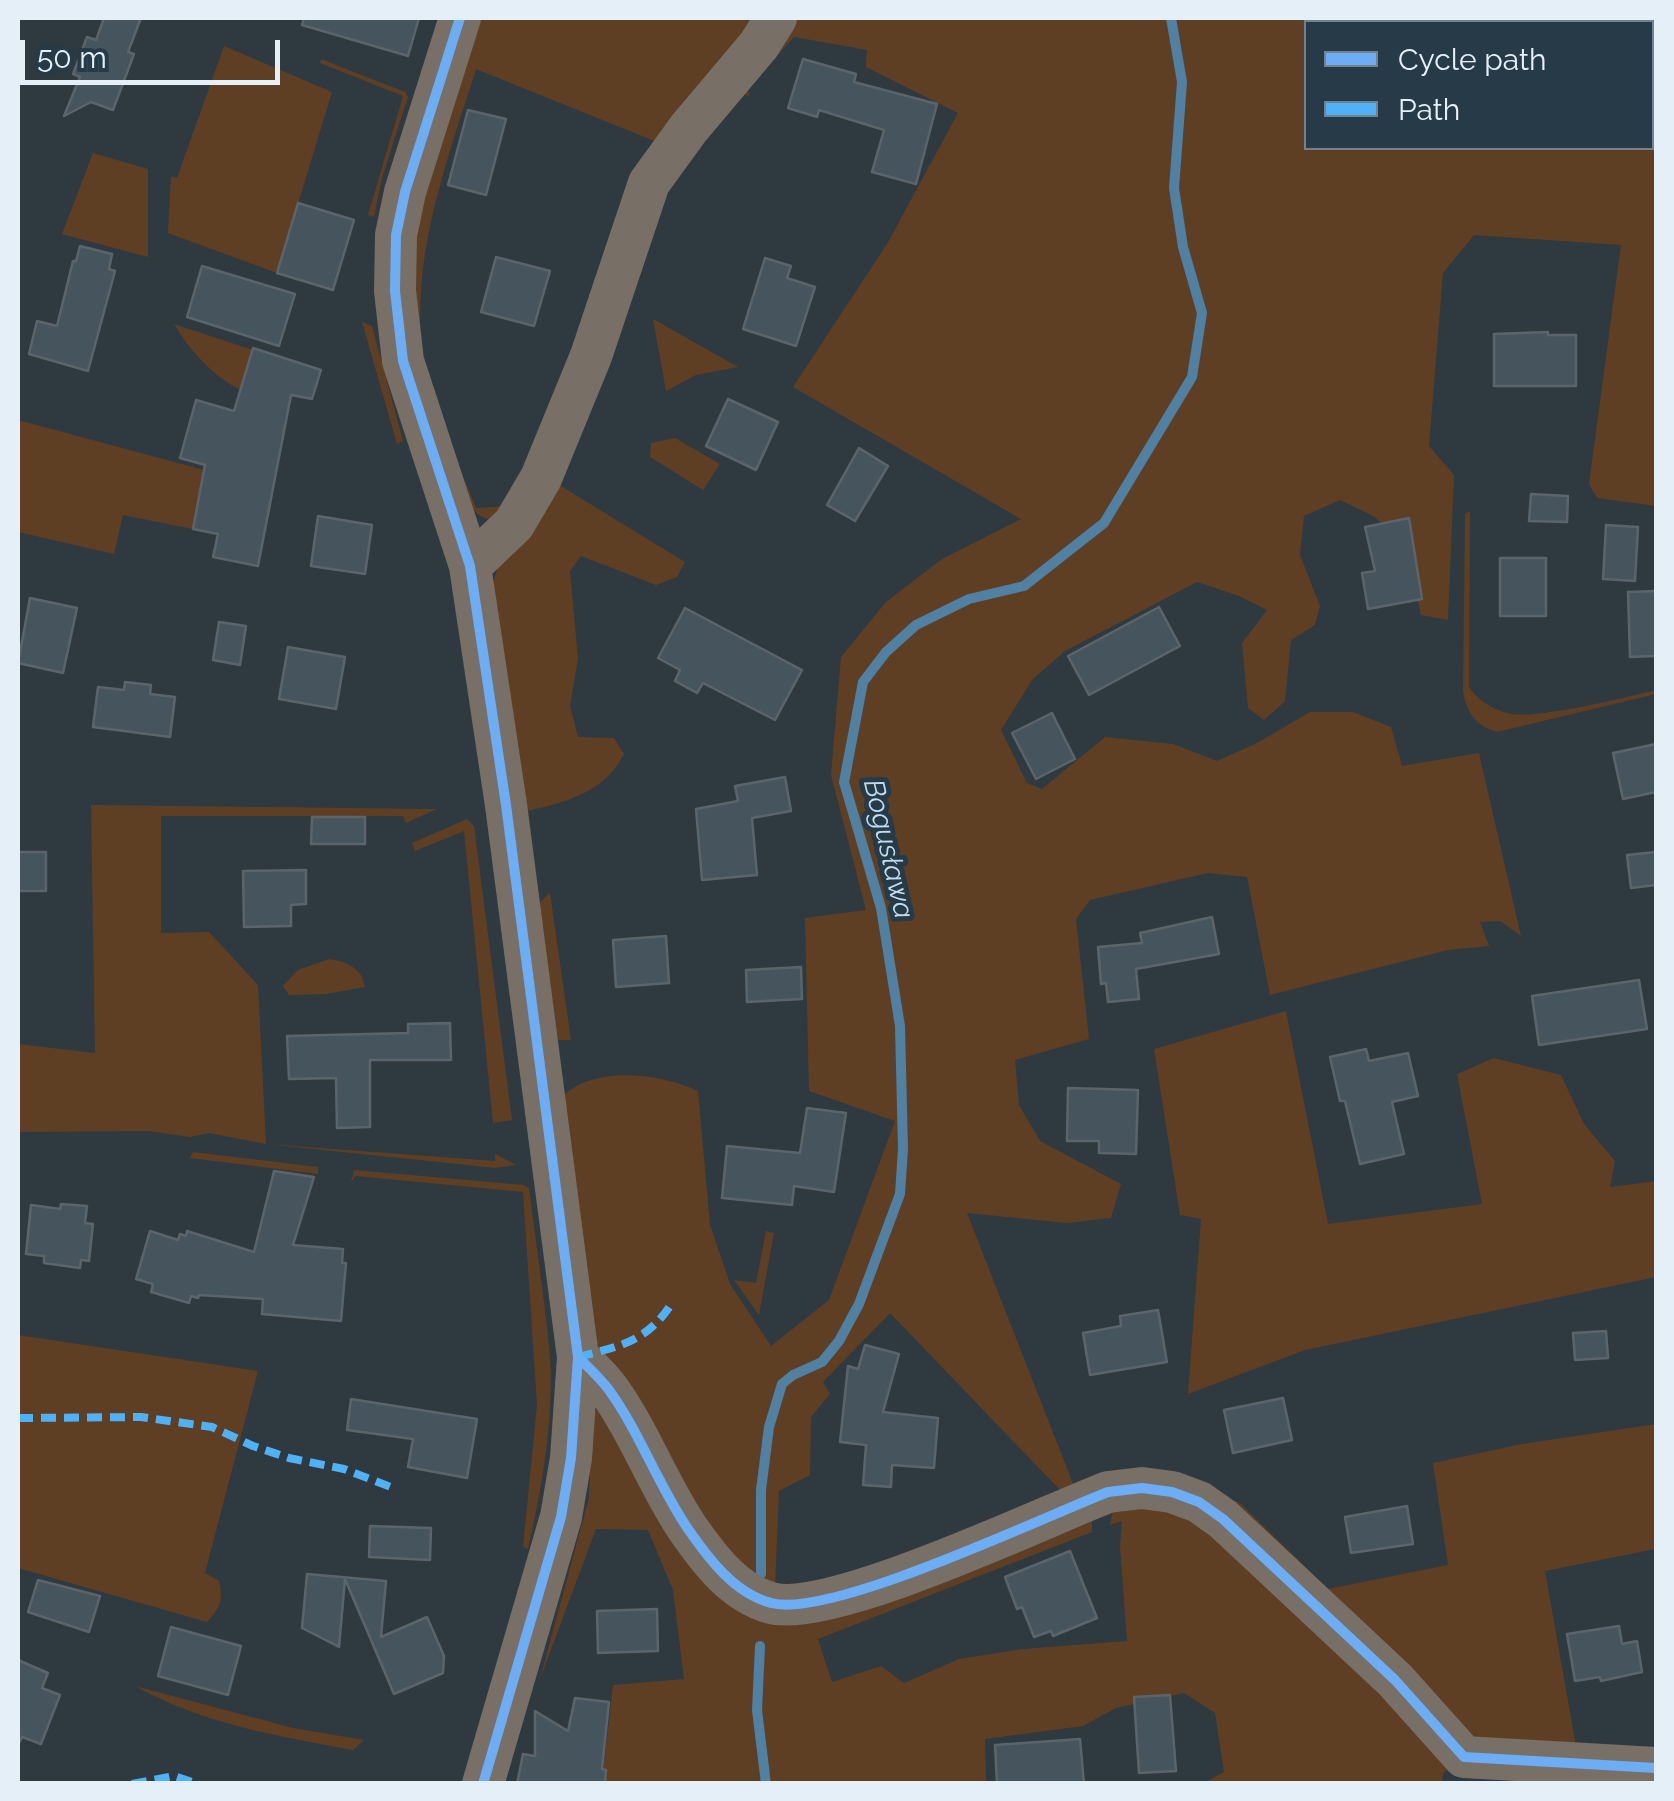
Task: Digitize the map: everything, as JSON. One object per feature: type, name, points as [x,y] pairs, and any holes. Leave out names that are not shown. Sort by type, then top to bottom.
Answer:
[{"type":"street","points":[[460,18],[405,192],[394,265],[403,361],[470,566],[508,819],[578,1356],[573,1439],[562,1518],[482,1784]]},
{"type":"street","points":[[470,566],[514,524],[540,478],[590,356],[649,182],[759,45],[776,18]]},
{"type":"street","points":[[578,1356],[608,1388],[657,1479],[708,1558],[751,1596],[794,1606],[820,1602],[915,1570],[1108,1492],[1142,1488],[1172,1492],[1199,1502],[1250,1543],[1395,1680],[1464,1757],[1656,1768]]},
{"type":"shaded area","points":[[479,18],[765,18],[645,176],[633,199],[590,335],[519,503],[496,519],[484,517],[472,508],[440,431],[420,371],[411,308],[412,265],[426,181]],"holes":[[[476,69],[657,142],[635,179],[599,300],[509,506],[476,508],[431,394],[421,339],[424,260],[431,221]]]},
{"type":"shaded area","points":[[789,18],[1638,18],[1304,20],[1304,150],[1654,150],[1656,130],[1656,506],[1597,498],[1589,484],[1621,245],[1474,235],[1443,273],[1429,446],[1454,475],[1448,620],[1421,615],[1407,551],[1375,517],[1340,500],[1304,516],[1300,555],[1320,606],[1315,625],[1291,640],[1285,701],[1264,720],[1248,708],[1242,643],[1267,610],[1197,582],[1065,651],[1032,680],[1001,730],[1027,783],[1042,789],[1105,737],[1173,744],[1217,761],[1310,712],[1353,712],[1391,727],[1402,766],[1479,753],[1521,936],[1500,921],[1480,922],[1489,946],[1448,950],[1270,995],[1247,877],[1208,873],[1090,900],[1076,919],[1089,1039],[1015,1060],[1019,1105],[1040,1141],[1121,1184],[1111,1218],[1067,1223],[967,1213],[1074,1486],[1061,1491],[890,1313],[823,1382],[830,1394],[811,1417],[810,1475],[779,1491],[775,1588],[732,1567],[591,1342],[558,1101],[588,1081],[625,1075],[664,1080],[698,1091],[710,1225],[730,1284],[771,1346],[829,1300],[895,1121],[809,1091],[805,918],[866,910],[831,775],[841,657],[886,602],[942,559],[1021,519],[793,387],[887,244],[958,113],[866,67],[867,50],[794,37],[747,89],[750,97],[735,89]]},
{"type":"shaded area","points":[[224,46],[332,92],[277,273],[168,233],[171,176],[177,178]]},
{"type":"shaded area","points":[[321,59],[405,92],[408,97],[374,217],[368,215],[403,96],[320,63]]},
{"type":"shaded area","points":[[93,153],[148,169],[148,257],[62,234]]},
{"type":"shaded area","points":[[653,319],[738,367],[696,375],[666,391]]},
{"type":"shaded area","points":[[362,322],[372,326],[403,441],[397,444]]},
{"type":"shaded area","points":[[174,324],[253,350],[240,390],[203,362]]},
{"type":"shaded area","points":[[18,420],[204,470],[193,529],[123,515],[114,554],[18,532]]},
{"type":"shaded area","points":[[675,438],[720,464],[703,490],[650,457],[651,443]]},
{"type":"shaded area","points":[[556,483],[685,562],[677,577],[656,585],[581,556],[570,571],[578,659],[570,706],[578,737],[614,738],[624,754],[596,786],[570,799],[527,811],[493,585],[498,565]]},
{"type":"shaded area","points":[[1470,511],[1469,687],[1476,696],[1495,709],[1520,715],[1656,690],[1656,694],[1497,732],[1478,722],[1463,692],[1465,514]]},
{"type":"shaded area","points":[[91,805],[437,809],[406,823],[403,816],[161,816],[161,933],[209,932],[258,985],[266,1144],[209,1133],[190,1137],[149,1131],[18,1132],[18,1044],[95,1053]]},
{"type":"shaded area","points":[[467,819],[474,826],[512,1120],[493,1123],[464,831],[415,851],[412,843]]},
{"type":"shaded area","points":[[550,893],[571,1040],[550,1035],[538,904]]},
{"type":"shaded area","points":[[329,959],[357,970],[365,987],[289,995],[283,986],[298,970]]},
{"type":"shaded area","points":[[1286,1011],[1328,1224],[1482,1204],[1457,1074],[1494,1058],[1561,1075],[1584,1124],[1615,1161],[1610,1187],[1656,1181],[1656,1277],[1305,1350],[1188,1394],[1201,1219],[1180,1215],[1154,1049]]},
{"type":"shaded area","points":[[266,1144],[495,1161],[495,1154],[516,1165],[496,1168]]},
{"type":"shaded area","points":[[193,1152],[318,1167],[318,1174],[190,1158]]},
{"type":"shaded area","points":[[354,1170],[529,1188],[551,1381],[546,1454],[528,1549],[523,1547],[537,1405],[523,1192],[356,1176],[351,1182]]},
{"type":"shaded area","points":[[766,1231],[774,1233],[759,1315],[734,1280],[756,1283]]},
{"type":"shaded area","points":[[18,1335],[258,1371],[205,1573],[219,1581],[221,1593],[218,1608],[207,1622],[18,1568]]},
{"type":"shaded area","points":[[597,1410],[603,1412],[734,1607],[1092,1515],[1092,1532],[818,1639],[832,1682],[881,1666],[904,1683],[959,1659],[1023,1649],[1127,1641],[1120,1546],[1122,1521],[1110,1525],[1113,1510],[1157,1500],[1261,1568],[1451,1767],[1443,1773],[1442,1783],[1204,1783],[1224,1772],[1215,1713],[1184,1693],[1116,1708],[1083,1726],[985,1739],[986,1783],[602,1783],[613,1685],[684,1679],[673,1590],[648,1530],[596,1529],[540,1679],[589,1498],[592,1416]]},
{"type":"shaded area","points":[[1656,1424],[1656,1549],[1545,1571],[1576,1746],[1474,1745],[1229,1506],[1236,1501],[1241,1504],[1328,1589],[1448,1565],[1433,1463],[1522,1444]]},
{"type":"shaded area","points":[[135,1686],[293,1728],[364,1740],[353,1750],[269,1734],[187,1710]]},
{"type":"building","points":[[104,18],[141,18],[128,52],[134,54],[113,110],[91,102],[64,116],[80,77],[73,74],[87,37],[96,40]]},
{"type":"building","points":[[304,18],[419,18],[408,56],[302,25]]},
{"type":"building","points":[[803,59],[856,74],[854,82],[937,104],[916,184],[872,172],[884,130],[819,110],[817,117],[788,108]]},
{"type":"building","points":[[468,110],[506,119],[486,195],[448,185]]},
{"type":"building","points":[[298,203],[354,220],[333,290],[277,273]]},
{"type":"building","points":[[80,246],[112,254],[109,269],[115,271],[88,371],[29,354],[37,321],[57,326]]},
{"type":"building","points":[[496,257],[550,271],[534,326],[481,312]]},
{"type":"building","points":[[765,258],[791,266],[787,278],[815,287],[796,346],[743,329]]},
{"type":"building","points":[[202,266],[295,294],[279,346],[187,317]]},
{"type":"building","points":[[1494,334],[1576,335],[1576,386],[1494,386]]},
{"type":"building","points":[[253,348],[321,370],[312,399],[291,395],[258,566],[213,557],[218,534],[193,529],[205,465],[180,458],[196,400],[234,411]]},
{"type":"building","points":[[728,399],[778,422],[756,470],[706,446]]},
{"type":"building","points":[[859,448],[888,466],[855,521],[827,505]]},
{"type":"building","points":[[1531,494],[1568,496],[1567,522],[1529,521]]},
{"type":"building","points":[[318,516],[372,525],[365,574],[311,566]]},
{"type":"building","points":[[1409,518],[1422,599],[1368,609],[1362,573],[1375,571],[1365,527]]},
{"type":"building","points":[[1606,525],[1638,527],[1635,581],[1603,579]]},
{"type":"building","points":[[1500,558],[1546,558],[1546,616],[1500,616]]},
{"type":"building","points":[[1655,591],[1656,656],[1630,657],[1628,592]]},
{"type":"building","points":[[30,598],[77,608],[63,673],[18,663]]},
{"type":"building","points":[[1159,607],[1180,646],[1089,695],[1068,656]]},
{"type":"building","points":[[685,608],[802,670],[775,720],[703,683],[697,693],[675,681],[680,670],[658,658]]},
{"type":"building","points":[[219,622],[246,626],[240,665],[213,660]]},
{"type":"building","points":[[288,647],[345,657],[336,709],[279,699]]},
{"type":"building","points":[[125,682],[151,685],[150,694],[175,697],[170,737],[93,727],[98,687],[124,690]]},
{"type":"building","points":[[1052,713],[1075,759],[1036,779],[1012,733]]},
{"type":"building","points":[[1656,744],[1656,792],[1623,799],[1613,753]]},
{"type":"building","points":[[785,777],[791,811],[752,818],[757,875],[702,880],[696,809],[738,801],[735,786]]},
{"type":"building","points":[[312,817],[365,817],[365,844],[311,844]]},
{"type":"building","points":[[18,852],[46,852],[46,891],[18,891]]},
{"type":"building","points":[[1656,852],[1656,885],[1631,888],[1627,855]]},
{"type":"building","points":[[306,870],[306,904],[291,905],[291,926],[244,927],[243,871]]},
{"type":"building","points":[[1212,917],[1219,954],[1136,969],[1139,999],[1108,1002],[1106,983],[1101,984],[1098,947],[1142,943],[1140,933]]},
{"type":"building","points":[[666,936],[669,983],[616,987],[613,940]]},
{"type":"building","points":[[801,967],[802,999],[747,1002],[746,970]]},
{"type":"building","points":[[1639,980],[1647,1029],[1539,1045],[1532,996]]},
{"type":"building","points":[[450,1023],[451,1060],[370,1060],[370,1127],[337,1128],[336,1078],[289,1079],[287,1036],[408,1033],[408,1024]]},
{"type":"building","points":[[1366,1049],[1369,1061],[1408,1053],[1418,1096],[1392,1102],[1404,1154],[1360,1164],[1330,1057]]},
{"type":"building","points":[[1068,1088],[1138,1090],[1136,1154],[1099,1153],[1099,1141],[1067,1141]]},
{"type":"building","points":[[807,1108],[846,1113],[834,1192],[794,1186],[792,1205],[722,1198],[727,1146],[800,1153]]},
{"type":"building","points":[[274,1171],[314,1177],[293,1245],[343,1249],[342,1263],[346,1263],[341,1321],[262,1314],[263,1299],[199,1295],[191,1296],[189,1303],[151,1292],[153,1284],[136,1279],[150,1231],[178,1240],[187,1231],[254,1252]]},
{"type":"building","points":[[61,1204],[87,1206],[85,1223],[93,1224],[89,1261],[81,1260],[80,1268],[44,1263],[44,1256],[26,1254],[31,1205],[60,1209]]},
{"type":"building","points":[[1158,1310],[1167,1362],[1090,1375],[1083,1333],[1121,1326],[1120,1316]]},
{"type":"building","points":[[1606,1331],[1608,1358],[1575,1360],[1573,1333]]},
{"type":"building","points":[[865,1345],[899,1354],[883,1412],[938,1418],[934,1468],[892,1465],[891,1487],[863,1485],[866,1445],[840,1442],[848,1366],[858,1369]]},
{"type":"building","points":[[1283,1398],[1292,1440],[1233,1453],[1224,1410]]},
{"type":"building","points":[[351,1399],[477,1419],[467,1478],[408,1467],[413,1439],[347,1430]]},
{"type":"building","points":[[1407,1506],[1413,1544],[1351,1553],[1345,1517]]},
{"type":"building","points":[[370,1526],[431,1528],[430,1560],[369,1557]]},
{"type":"building","points":[[1070,1551],[1097,1618],[1053,1636],[1051,1631],[1034,1637],[1022,1607],[1017,1609],[1005,1577]]},
{"type":"building","points":[[307,1574],[386,1581],[381,1637],[427,1617],[444,1656],[443,1673],[394,1694],[345,1579],[339,1647],[302,1628]]},
{"type":"building","points":[[38,1580],[100,1596],[89,1632],[28,1612]]},
{"type":"building","points":[[657,1609],[658,1651],[598,1653],[597,1611]]},
{"type":"building","points":[[1619,1626],[1622,1644],[1637,1641],[1642,1672],[1601,1681],[1600,1677],[1575,1681],[1567,1634]]},
{"type":"building","points":[[171,1627],[241,1646],[228,1695],[158,1676]]},
{"type":"building","points":[[18,1660],[48,1673],[42,1688],[60,1695],[41,1744],[22,1737],[18,1745]]},
{"type":"building","points":[[1170,1695],[1176,1771],[1139,1773],[1134,1697]]},
{"type":"building","points":[[575,1698],[609,1702],[602,1769],[606,1770],[605,1784],[517,1784],[523,1754],[535,1756],[535,1711],[568,1731]]},
{"type":"building","points":[[1080,1739],[1084,1784],[997,1784],[995,1745]]},
{"type":"waterway","name":"Bogusława","points":[[761,1574],[761,1490],[769,1427],[782,1384],[822,1362],[839,1341],[859,1304],[900,1194],[900,1026],[881,908],[844,782],[863,682],[886,652],[916,625],[969,599],[1024,586],[1104,523],[1192,377],[1202,313],[1183,247],[1174,188],[1182,82],[1171,18]]},
{"type":"waterway","name":"Bogusława","points":[[760,1646],[757,1710],[766,1784]]},
{"type":"marked path","points":[[578,1357],[642,1334],[672,1303]]},
{"type":"marked path","points":[[18,1418],[141,1417],[212,1427],[253,1446],[344,1469],[396,1489]]},
{"type":"marked path","points":[[132,1784],[174,1776],[198,1784]]},
{"type":"cycle path","points":[[460,18],[405,192],[396,235],[395,291],[403,361],[470,566],[506,805],[578,1357],[571,1458],[561,1517],[483,1784]]},
{"type":"cycle path","points":[[578,1357],[620,1407],[677,1512],[714,1563],[745,1591],[771,1603],[800,1604],[886,1582],[1108,1492],[1142,1488],[1172,1492],[1199,1502],[1223,1519],[1395,1680],[1464,1757],[1656,1768]]}]
